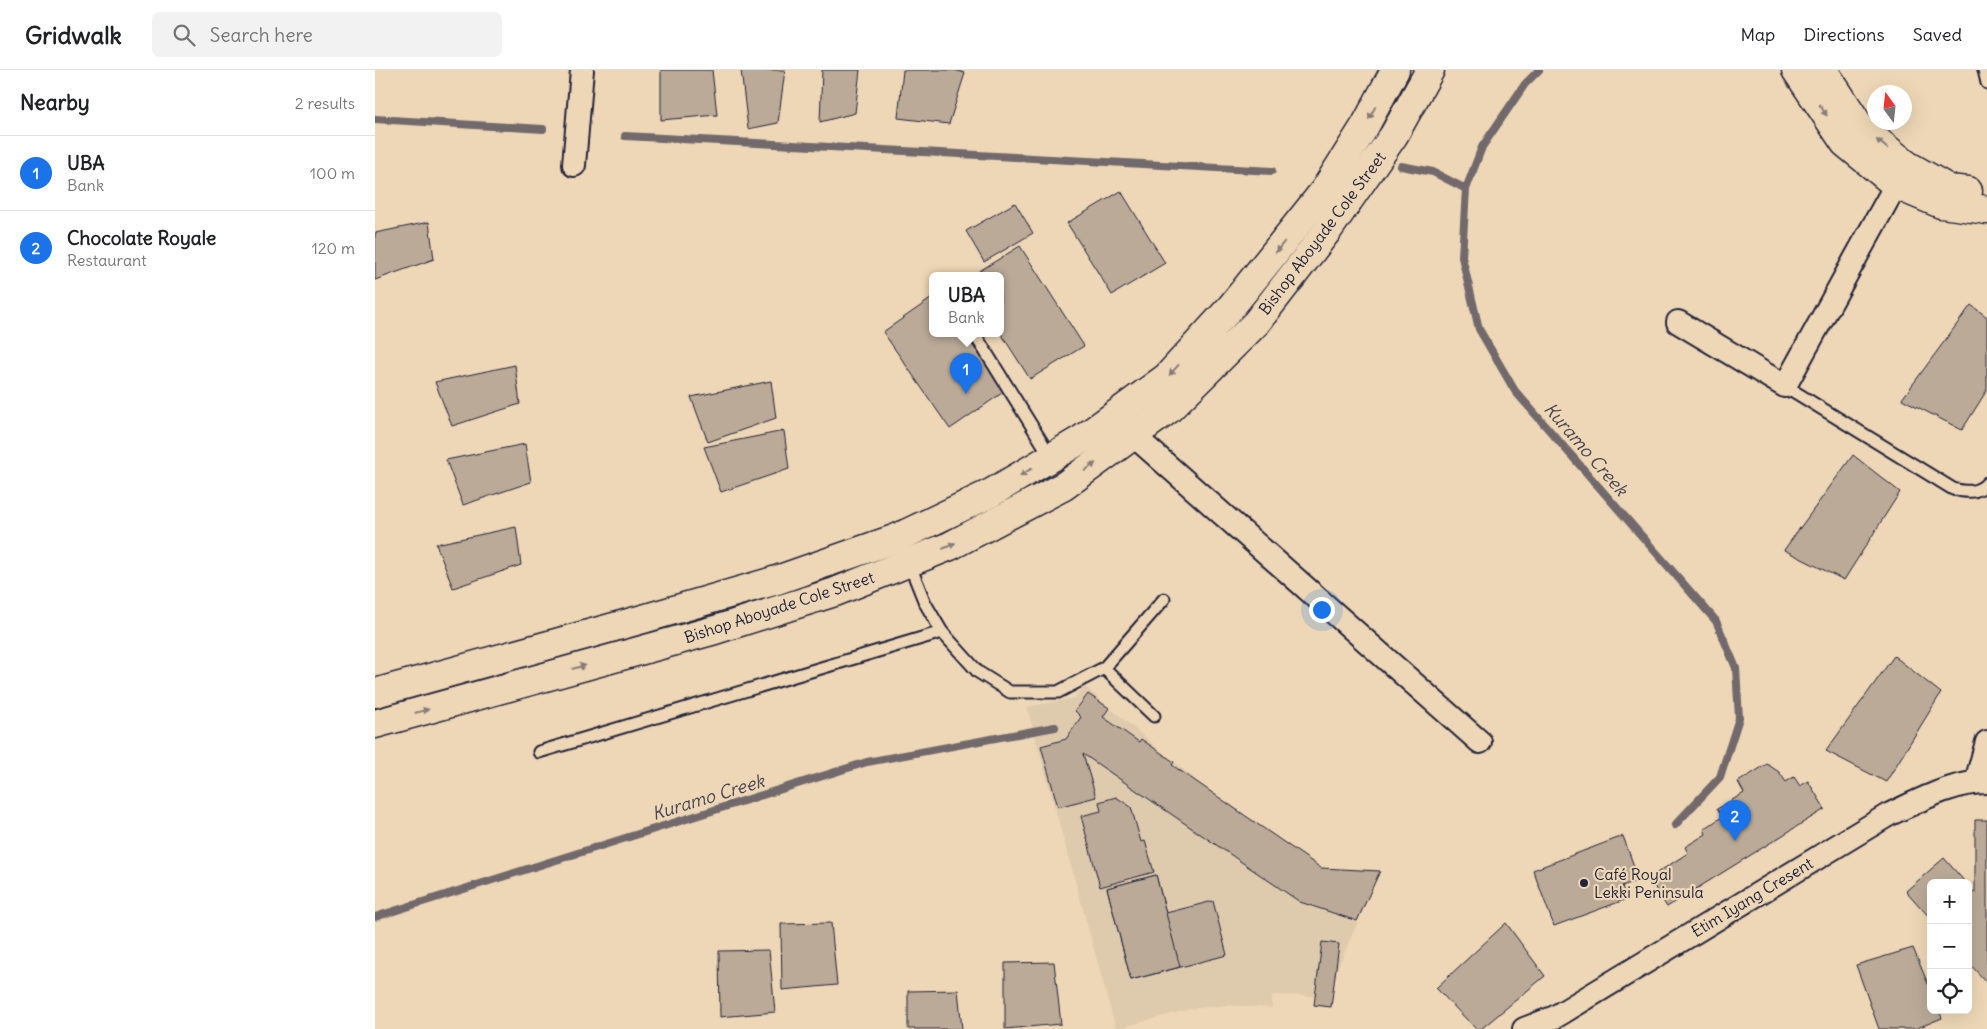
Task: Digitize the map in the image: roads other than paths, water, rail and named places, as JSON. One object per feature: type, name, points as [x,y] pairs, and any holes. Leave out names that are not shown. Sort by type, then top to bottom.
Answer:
[{"type":"street","points":[[573,165],[582,70]]},
{"type":"street","name":"Bishop Aboyade Cole Street","points":[[375,692],[643,619],[777,580],[897,538],[991,493],[1082,439],[1167,377],[1231,307],[1323,192],[1365,126],[1395,70]]},
{"type":"street","name":"Bishop Aboyade Cole Street","points":[[375,724],[715,630],[835,592],[950,546],[1064,486],[1168,410],[1256,322],[1328,230],[1394,135],[1430,70]]},
{"type":"street","points":[[1796,70],[1845,143],[1902,175],[1941,204],[1987,210]]},
{"type":"street","points":[[1823,70],[1861,128],[1902,175],[1949,189],[1987,193]]},
{"type":"street","points":[[1678,322],[1785,386],[1902,175]]},
{"type":"street","points":[[1133,435],[1480,742]]},
{"type":"street","points":[[1982,782],[1987,742]]},
{"type":"street","name":"Etim Iyang Cresent","points":[[1524,1029],[1555,1017],[1888,815],[1939,792],[1982,782]]},
{"type":"lane","points":[[1983,70],[1987,83]]},
{"type":"lane","points":[[977,337],[1051,457]]},
{"type":"lane","points":[[1785,386],[1953,489],[1967,493],[1984,487],[1987,483]]},
{"type":"lane","points":[[909,562],[925,603],[942,632],[978,672],[1010,692],[1058,692],[1104,668],[1163,599]]},
{"type":"lane","points":[[539,752],[942,632]]},
{"type":"lane","points":[[1104,668],[1154,716]]},
{"type":"waterway","name":"Kuramo Creek","points":[[1539,70],[1525,84],[1482,147],[1466,189],[1462,257],[1479,329],[1515,391],[1716,621],[1736,668],[1739,718],[1720,777],[1675,825]]},
{"type":"waterway","points":[[375,119],[543,129]]},
{"type":"waterway","points":[[625,136],[1272,171]]},
{"type":"waterway","points":[[1401,166],[1433,172],[1466,189]]},
{"type":"waterway","name":"Kuramo Creek","points":[[375,917],[867,762],[1055,727]]},
{"type":"place","name":"UBA","points":[[966,394]]},
{"type":"place","name":"Chocolate Royale","points":[[1735,841]]},
{"type":"place","name":"Café Royal Lekki Peninsula","points":[[1584,883]]}]
